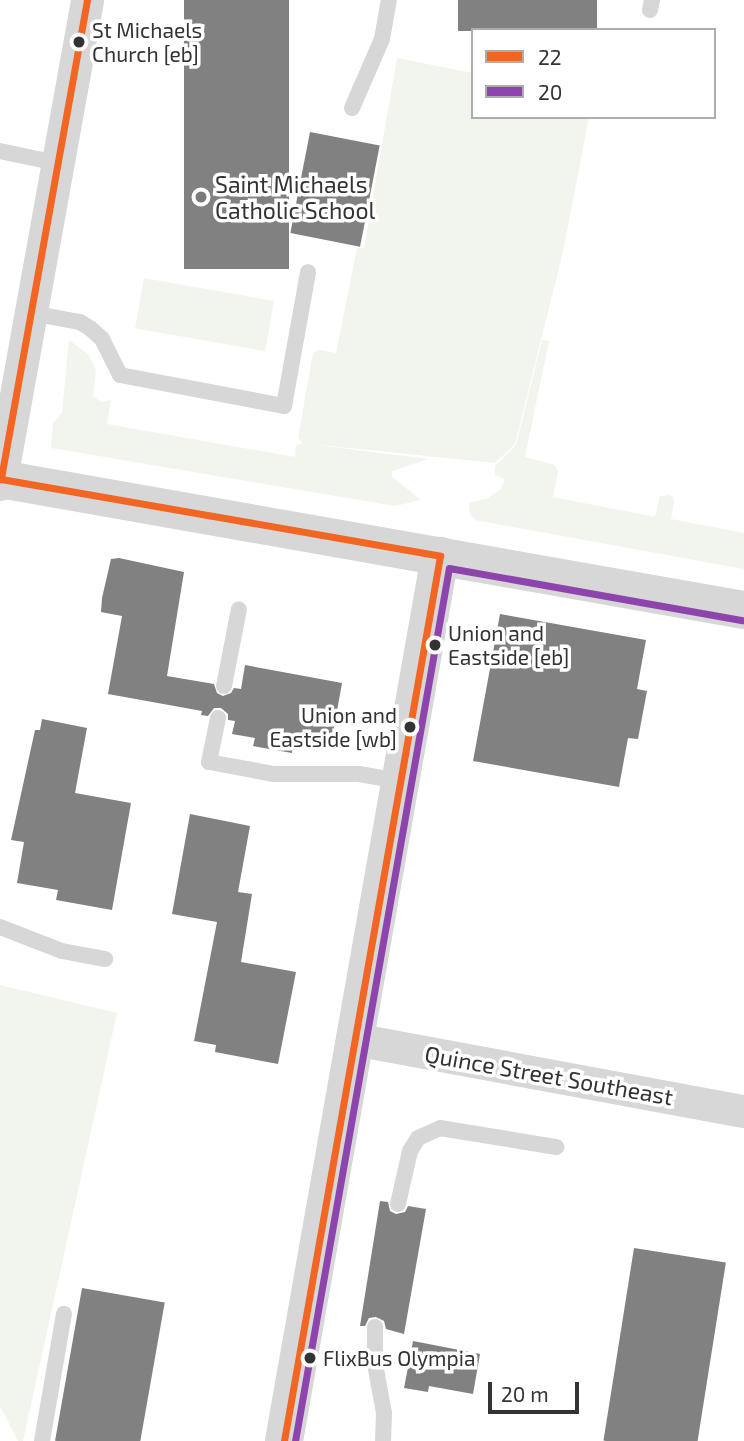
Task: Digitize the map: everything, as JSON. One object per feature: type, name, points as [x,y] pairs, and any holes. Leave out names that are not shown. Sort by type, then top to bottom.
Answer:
[{"type":"street","points":[[87,0],[0,481],[744,610]]},
{"type":"street","points":[[284,1441],[440,556]]},
{"type":"street","name":"Quince Street Southeast","points":[[354,1039],[744,1111]]},
{"type":"lane","points":[[352,108],[382,39],[389,0]]},
{"type":"lane","points":[[0,151],[57,163]]},
{"type":"lane","points":[[31,313],[80,322],[91,329],[102,339],[120,375],[284,406],[308,272]]},
{"type":"lane","points":[[224,686],[239,609]]},
{"type":"lane","points":[[218,718],[209,762],[274,774],[359,775],[400,781]]},
{"type":"lane","points":[[0,927],[62,951],[105,959]]},
{"type":"lane","points":[[398,1204],[410,1151],[418,1138],[440,1128],[556,1147]]},
{"type":"lane","points":[[42,1441],[64,1314]]},
{"type":"lane","points":[[375,1327],[375,1364],[384,1413],[383,1441]]},
{"type":"shaded area","points":[[397,58],[471,73],[471,119],[589,119],[563,252],[515,444],[495,463],[310,444],[428,459],[392,471],[392,477],[421,500],[395,506],[51,448],[53,423],[62,413],[69,340],[88,354],[96,370],[93,397],[102,402],[111,400],[107,424],[295,457],[296,445],[302,443],[298,438],[313,353],[319,350],[336,353],[357,248],[364,248]]},
{"type":"shaded area","points":[[144,278],[274,301],[265,351],[135,328]]},
{"type":"shaded area","points":[[542,340],[549,341],[525,457],[555,465],[558,471],[553,497],[655,517],[660,496],[669,495],[674,502],[671,519],[744,533],[744,569],[475,520],[470,514],[469,503],[488,498],[501,489],[505,479],[495,475],[495,466],[516,445]]},
{"type":"shaded area","points":[[0,985],[117,1013],[23,1441],[18,1441],[0,1406]]},
{"type":"building","name":"Saint Michaels Catholic School","points":[[184,0],[289,0],[289,269],[184,269]]},
{"type":"building","points":[[458,0],[597,0],[597,28],[471,28],[471,31],[458,31]]},
{"type":"building","points":[[310,132],[380,146],[360,247],[290,233]]},
{"type":"building","points":[[119,558],[184,572],[167,676],[214,684],[217,693],[223,696],[231,693],[234,688],[241,689],[245,665],[342,683],[332,739],[310,735],[304,746],[293,744],[292,753],[253,746],[255,738],[232,734],[235,721],[228,720],[228,714],[221,708],[214,708],[208,716],[201,715],[202,711],[108,694],[122,616],[101,612],[102,598],[111,559]]},
{"type":"building","points":[[500,614],[646,640],[637,689],[647,691],[638,739],[628,738],[619,787],[473,761]]},
{"type":"building","points":[[42,719],[87,728],[75,793],[131,803],[112,910],[56,900],[58,890],[17,883],[24,842],[11,840],[35,730],[40,730]]},
{"type":"building","points":[[190,814],[250,826],[238,892],[252,894],[241,962],[296,972],[278,1064],[215,1052],[216,1045],[194,1041],[217,922],[172,914]]},
{"type":"building","points":[[380,1201],[388,1202],[390,1211],[396,1214],[405,1212],[408,1206],[426,1209],[404,1334],[386,1329],[384,1321],[376,1317],[369,1318],[365,1326],[360,1326]]},
{"type":"building","points":[[634,1248],[726,1263],[698,1441],[603,1441]]},
{"type":"building","points":[[82,1288],[165,1303],[140,1441],[55,1441]]},
{"type":"building","points":[[413,1341],[480,1354],[473,1394],[429,1386],[428,1392],[404,1388]]},
{"type":"transit line","name":"22","points":[[87,0],[1,479],[440,556],[284,1441]]},
{"type":"transit line","name":"20","points":[[295,1441],[449,568],[742,620]]},
{"type":"place","name":"St Michaels Church [eb]","points":[[79,42]]},
{"type":"place","name":"Saint Michaels Catholic School","points":[[201,197]]},
{"type":"place","name":"Union and Eastside [eb]","points":[[435,645]]},
{"type":"place","name":"Union and Eastside [wb]","points":[[410,727]]},
{"type":"place","name":"FlixBus Olympia","points":[[310,1358]]}]
